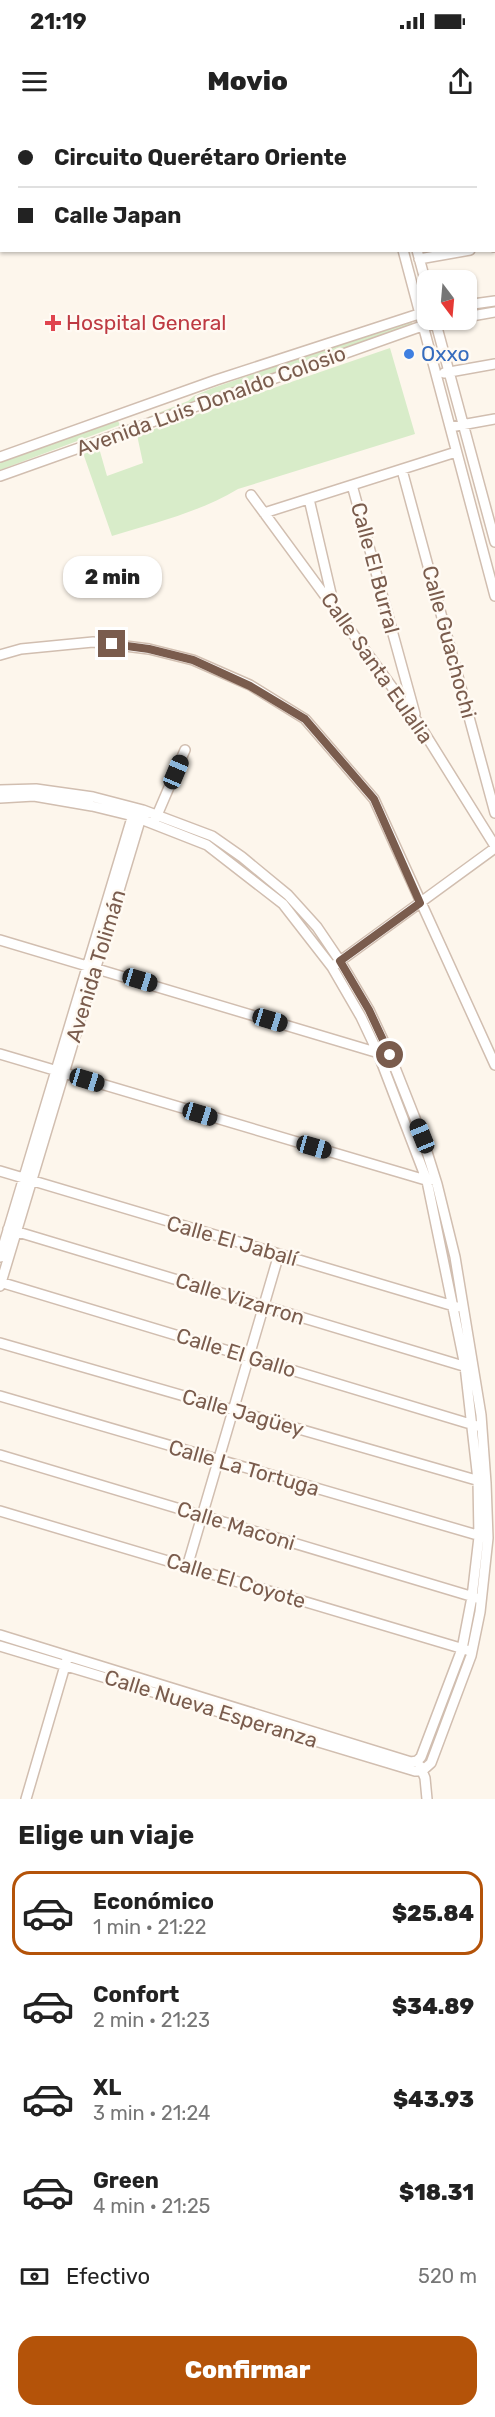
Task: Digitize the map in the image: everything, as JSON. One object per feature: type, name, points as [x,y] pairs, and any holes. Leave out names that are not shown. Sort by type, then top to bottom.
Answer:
[{"type":"street","points":[[404,252],[417,293]]},
{"type":"street","points":[[422,270],[418,255],[449,252]]},
{"type":"street","points":[[477,303],[495,301]]},
{"type":"street","points":[[477,315],[495,312]]},
{"type":"street","name":"Avenida Luis Donaldo Colosio","points":[[0,457],[216,380],[417,314]]},
{"type":"street","name":"Avenida Luis Donaldo Colosio","points":[[0,476],[417,328]]},
{"type":"street","points":[[423,330],[492,572],[495,596]]},
{"type":"street","points":[[438,330],[495,542]]},
{"type":"street","points":[[436,375],[495,364]]},
{"type":"street","points":[[450,427],[495,419]]},
{"type":"street","points":[[264,513],[456,452]]},
{"type":"street","name":"Calle Guachochi","points":[[402,471],[495,813]]},
{"type":"street","name":"Calle El Burral","points":[[352,484],[417,721]]},
{"type":"street","name":"Calle Santa Eulalia","points":[[251,495],[417,721],[495,847]]},
{"type":"street","points":[[309,499],[334,605]]},
{"type":"street","points":[[0,656],[21,649],[93,642],[149,649],[193,660],[250,686],[305,719],[374,799],[420,903],[492,1054],[495,1065]]},
{"type":"street","points":[[155,820],[185,750]]},
{"type":"street","points":[[0,790],[36,789],[138,813],[207,844],[283,904],[336,964],[369,1010],[390,1055],[422,1136],[437,1184],[465,1309],[482,1482],[485,1563],[462,1649],[421,1757],[417,1761],[422,1771],[427,1799]]},
{"type":"street","points":[[0,798],[34,796],[85,800]]},
{"type":"street","name":"Avenida Tolimán","points":[[0,1283],[12,1230],[138,813]]},
{"type":"street","points":[[155,820],[212,836],[288,895],[316,927],[378,1053],[427,1181],[453,1306],[469,1367]]},
{"type":"street","points":[[336,964],[495,847]]},
{"type":"street","points":[[250,876],[256,868]]},
{"type":"street","points":[[0,940],[390,1055]]},
{"type":"street","points":[[0,1054],[437,1184]]},
{"type":"street","name":"Calle El Jabalí","points":[[0,1171],[465,1309]]},
{"type":"street","name":"Avenida Tolimán","points":[[0,1257],[12,1230]]},
{"type":"street","name":"Calle Vizarron","points":[[12,1230],[469,1367]]},
{"type":"street","points":[[187,1567],[279,1254]]},
{"type":"street","name":"Calle El Gallo","points":[[0,1283],[477,1426]]},
{"type":"street","name":"Calle Jagüey","points":[[0,1343],[482,1482]]},
{"type":"street","name":"Calle La Tortuga","points":[[0,1396],[484,1537]]},
{"type":"street","name":"Calle Maconi","points":[[0,1455],[477,1598]]},
{"type":"street","name":"Calle El Coyote","points":[[0,1511],[472,1652]]},
{"type":"street","points":[[422,1771],[431,1763],[472,1652],[477,1598]]},
{"type":"street","name":"Calle Nueva Esperanza","points":[[0,1635],[66,1660],[422,1771]]},
{"type":"street","name":"Calle Nueva Esperanza","points":[[0,1646],[66,1660]]},
{"type":"street","points":[[26,1799],[66,1660]]},
{"type":"street","name":"Calle Nueva Esperanza","points":[[242,1715],[411,1762],[417,1761]]},
{"type":"green space","points":[[411,319],[412,324],[149,420],[148,417],[188,401],[210,389]]},
{"type":"green space","points":[[390,348],[415,434],[238,489],[193,511],[112,536],[83,453],[99,448],[107,476],[143,463],[137,435]]},
{"type":"green space","points":[[118,421],[120,425],[0,470],[0,462]]},
{"type":"place","name":"Hospital General","points":[[53,323]]},
{"type":"place","name":"Oxxo","points":[[409,354]]},
{"type":"route","points":[[112,644],[149,649],[193,660],[250,686],[305,719],[374,799],[420,903],[340,961],[369,1010],[390,1055]]}]
